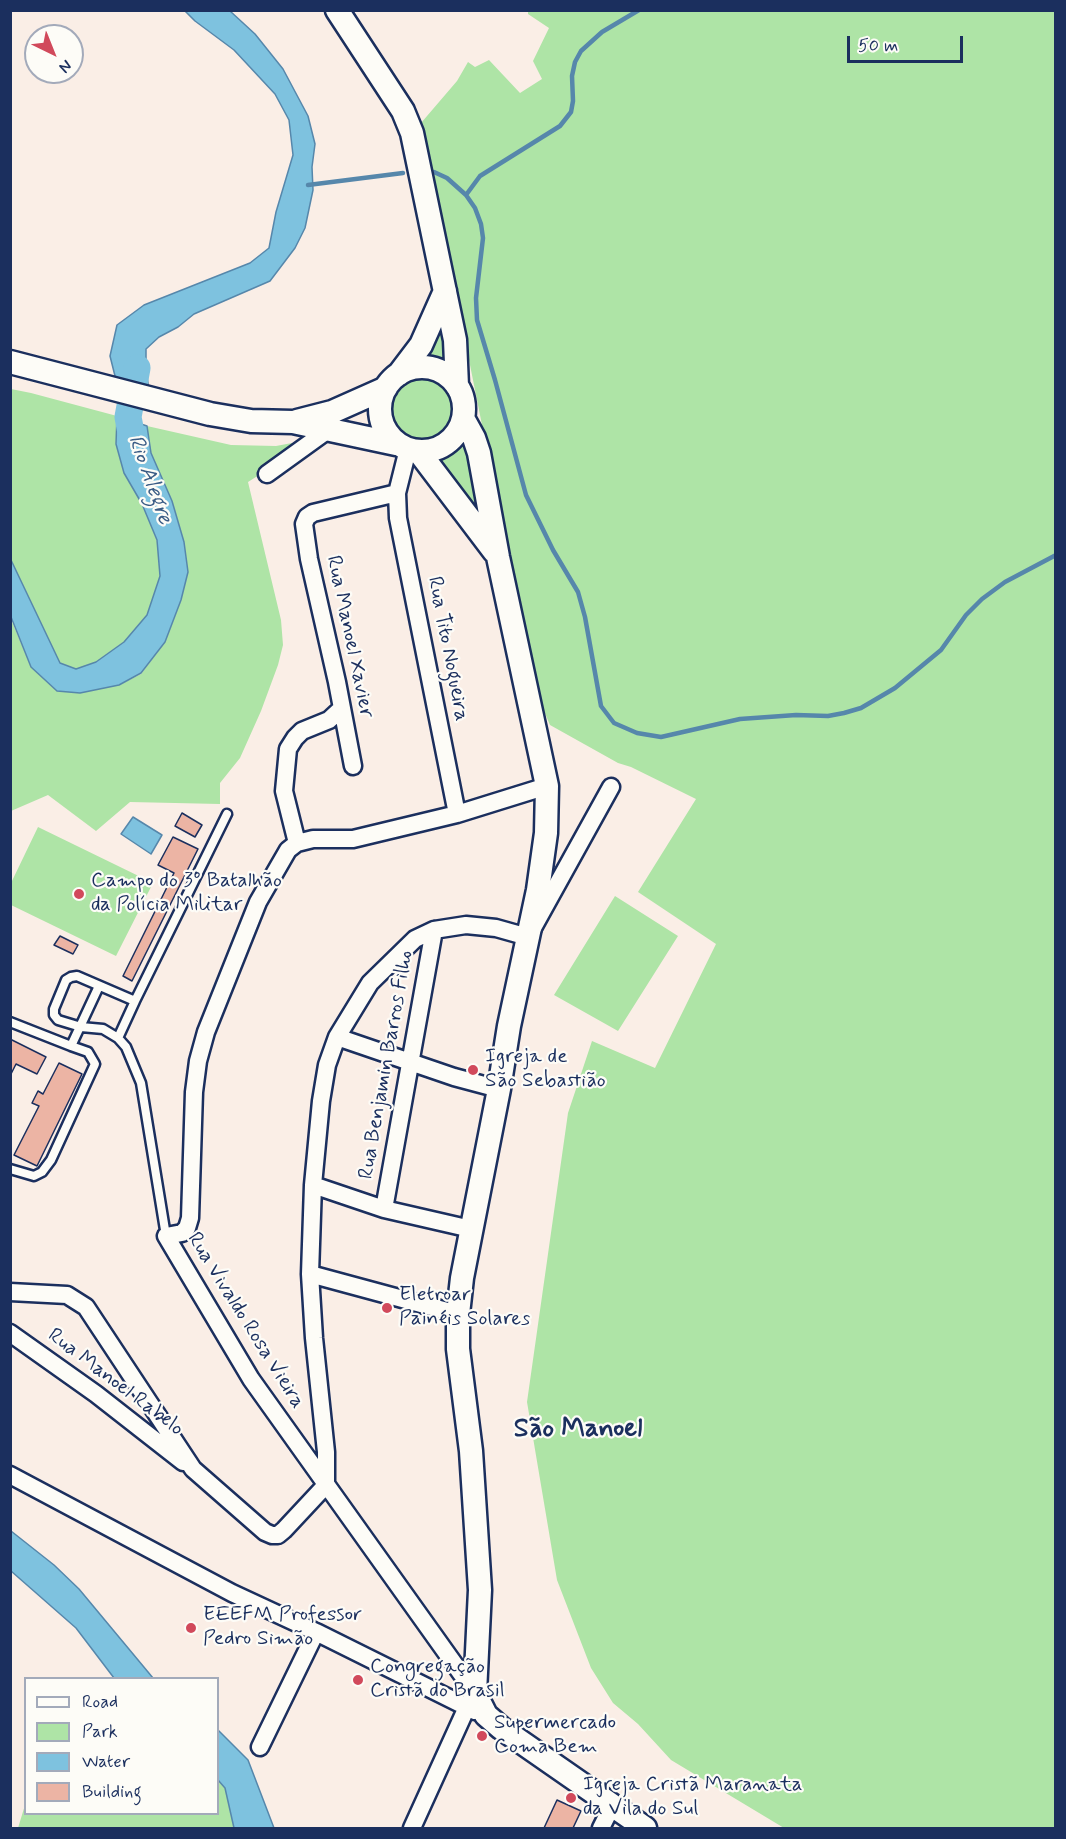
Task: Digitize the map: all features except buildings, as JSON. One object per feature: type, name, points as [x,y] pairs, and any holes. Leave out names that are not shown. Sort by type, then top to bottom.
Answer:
[{"type":"main road","points":[[10,362],[170,405],[251,421],[293,422],[408,448],[439,448],[450,441],[459,430],[464,407],[457,386],[455,340],[412,133],[403,111],[337,10]]},
{"type":"main road","points":[[445,291],[421,345],[392,381],[381,411],[382,422],[408,448],[498,557]]},
{"type":"main road","points":[[293,422],[332,412],[411,369],[431,369],[448,376],[457,386]]},
{"type":"main road","points":[[463,418],[479,453],[498,557],[547,786],[546,833],[538,890],[508,1026],[499,1089],[471,1229],[458,1314],[458,1349],[471,1451],[480,1590],[476,1705],[501,1728],[645,1828]]},
{"type":"street","points":[[267,474],[328,430]]},
{"type":"street","name":"Rua Tito Nogueira","points":[[408,448],[397,493],[398,518],[457,814]]},
{"type":"street","name":"Rua Manoel Xavier","points":[[353,766],[309,559],[304,524],[307,517],[318,512],[397,493]]},
{"type":"street","points":[[342,708],[329,720],[302,731],[288,749],[284,790],[297,843],[313,839],[353,839],[457,814],[547,786]]},
{"type":"street","points":[[10,1292],[67,1295],[86,1307],[193,1469],[265,1533],[272,1535],[284,1530],[326,1485],[326,1452],[310,1274],[313,1185],[321,1101],[327,1065],[337,1037],[370,983],[415,939],[434,930],[466,925],[496,928],[528,937],[610,787]]},
{"type":"street","name":"Rua Vivaldo Rosa Vieira","points":[[297,843],[288,850],[278,865],[258,902],[206,1032],[198,1061],[194,1092],[190,1218],[187,1228],[182,1233],[166,1236],[251,1379],[476,1705]]},
{"type":"street","name":"Rua Benjamin Barros Filho","points":[[384,1209],[434,930]]},
{"type":"street","points":[[337,1037],[499,1089]]},
{"type":"street","points":[[313,1185],[384,1209],[471,1229]]},
{"type":"street","points":[[310,1274],[458,1314]]},
{"type":"street","name":"Rua Manoel Rabelo","points":[[10,1333],[96,1394],[193,1469]]},
{"type":"street","points":[[10,1475],[232,1593],[476,1705],[412,1828]]},
{"type":"street","points":[[260,1747],[316,1632]]},
{"type":"street","points":[[601,1828],[612,1806]]},
{"type":"lane","points":[[118,1038],[227,814]]},
{"type":"lane","points":[[135,1001],[77,976],[71,976],[66,980],[57,996],[54,1015],[58,1020],[81,1027],[103,1029],[118,1038],[126,1047],[141,1083],[166,1236]]},
{"type":"lane","points":[[71,1046],[99,986]]},
{"type":"lane","points":[[10,1022],[88,1052],[95,1064],[51,1160],[42,1172],[34,1176],[10,1169]]},
{"type":"green space","points":[[528,11],[1055,11],[1055,1828],[784,1828],[671,1760],[638,1724],[613,1703],[591,1668],[557,1580],[527,1402],[568,1113],[592,1041],[655,1068],[716,944],[638,892],[696,799],[631,767],[618,763],[550,725],[528,674],[512,567],[499,501],[417,133],[421,123],[457,81],[468,62],[475,67],[489,60],[520,93],[542,79],[533,61],[549,28],[528,14]]},
{"type":"green space","points":[[442,309],[450,367],[420,359]]},
{"type":"green space","points":[[430,376],[443,382],[452,391],[456,397],[458,411],[456,425],[448,436],[437,444],[416,446],[398,436],[390,425],[388,404],[398,386],[409,378]]},
{"type":"green space","points":[[11,389],[117,416],[116,444],[124,473],[143,504],[157,541],[160,576],[147,615],[124,642],[96,662],[76,669],[60,663],[11,560]]},
{"type":"green space","points":[[147,426],[231,445],[276,446],[292,443],[297,446],[294,453],[248,482],[281,620],[283,645],[278,665],[240,758],[220,783],[220,804],[130,802],[96,831],[48,795],[11,811],[10,617],[31,667],[57,691],[80,693],[119,685],[141,674],[165,642],[181,600],[188,572],[184,542],[172,501],[151,453]]},
{"type":"green space","points":[[465,430],[491,542],[430,460],[447,451]]},
{"type":"green space","name":"Campo do 3º Batalhão da Polícia Militar","points":[[38,827],[153,883],[116,956],[11,905],[11,883]]},
{"type":"green space","points":[[615,896],[678,936],[618,1031],[554,995]]},
{"type":"green space","points":[[219,1781],[225,1788],[234,1828],[18,1828],[24,1808],[24,1815],[219,1815]]},
{"type":"water","points":[[185,11],[230,11],[255,34],[283,69],[308,116],[315,144],[312,167],[313,190],[305,228],[295,248],[270,281],[194,314],[178,327],[159,337],[146,349],[149,391],[116,380],[110,356],[117,325],[144,305],[250,263],[269,248],[276,212],[293,155],[289,120],[275,94],[234,50]]},
{"type":"water","points":[[117,416],[147,426],[151,453],[172,501],[184,542],[188,572],[181,600],[165,642],[141,673],[119,685],[80,693],[57,691],[31,667],[11,617],[11,560],[60,663],[76,669],[96,662],[124,642],[147,615],[160,576],[157,540],[142,504],[124,473],[116,444]]},
{"type":"water","points":[[133,817],[162,835],[151,854],[121,834]]},
{"type":"water","points":[[11,1531],[54,1565],[79,1589],[152,1677],[113,1677],[76,1628],[11,1571]]},
{"type":"water","points":[[219,1731],[248,1760],[274,1828],[234,1828],[225,1788],[219,1781]]},
{"type":"waterway","points":[[466,195],[480,176],[560,126],[571,112],[572,76],[575,62],[581,51],[602,32],[639,10]]},
{"type":"waterway","points":[[434,172],[447,178],[466,195],[475,208],[481,224],[483,238],[476,298],[477,320],[526,495],[553,550],[578,592],[585,617],[601,706],[614,723],[637,733],[661,737],[740,719],[796,715],[828,716],[861,708],[895,688],[941,650],[966,615],[982,599],[1005,582],[1056,555]]},
{"type":"waterway","points":[[308,185],[403,173]]},
{"type":"waterway","name":"Rio Alegre","points":[[135,454],[128,417],[137,368]]},
{"type":"place","name":"Campo do 3º Batalhão da Polícia Militar","points":[[79,894]]},
{"type":"place","name":"Igreja de São Sebastião","points":[[473,1070]]},
{"type":"place","name":"Eletroar Painéis Solares","points":[[387,1308]]},
{"type":"place","name":"EEEFM Professor Pedro Simão","points":[[191,1628]]},
{"type":"place","name":"Congregação Cristã do Brasil","points":[[358,1680]]},
{"type":"place","name":"Supermercado Coma Bem","points":[[482,1736]]},
{"type":"place","name":"Igreja Cristã Maranata da Vila do Sul","points":[[571,1798]]},
{"type":"district","name":"São Manoel","points":[[578,1430]]}]
